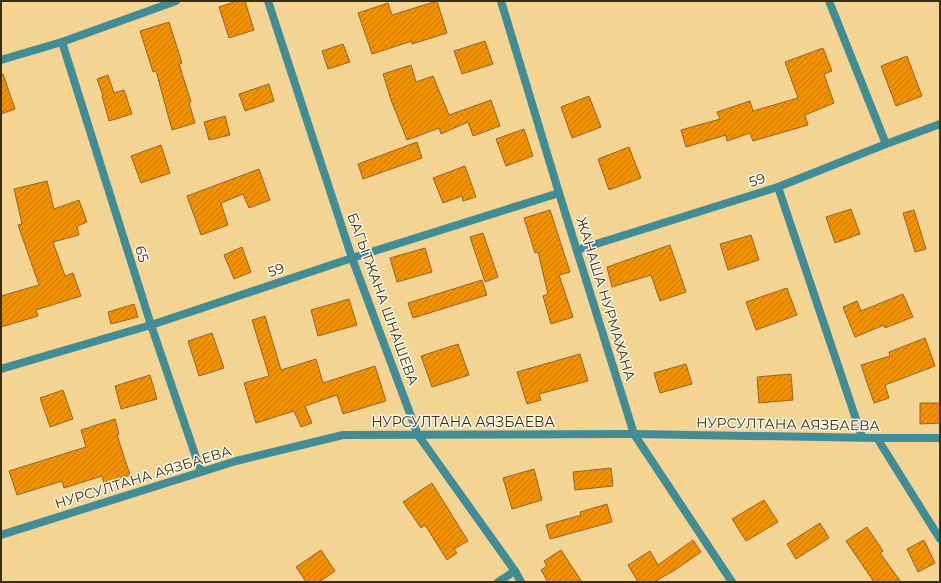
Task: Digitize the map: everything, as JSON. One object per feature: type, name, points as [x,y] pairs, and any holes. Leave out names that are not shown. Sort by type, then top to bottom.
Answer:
[{"type":"street","points":[[1,60],[62,42],[176,1]]},
{"type":"street","name":"БАГЫТЖАНА ШНАШЕВА","points":[[268,1],[352,258],[418,435],[515,571],[521,582]]},
{"type":"street","name":"ЖАНАША НУРМАХАНА","points":[[501,1],[558,192],[634,434],[732,582]]},
{"type":"street","points":[[829,1],[886,144]]},
{"type":"street","name":"65","points":[[62,42],[151,325],[201,472]]},
{"type":"street","name":"59","points":[[577,250],[778,187],[940,124]]},
{"type":"street","points":[[778,187],[862,437]]},
{"type":"street","name":"59","points":[[1,369],[151,325],[352,258],[558,192]]},
{"type":"street","name":"НУРСУЛТАНА АЯЗБАЕВА","points":[[1,535],[236,461],[343,435],[634,434],[940,438]]},
{"type":"street","points":[[876,438],[940,539]]},
{"type":"street","points":[[498,582],[515,571]]},
{"type":"building","points":[[237,1],[245,1],[254,30],[229,38],[219,7]]},
{"type":"building","points":[[437,1],[447,33],[412,44],[412,41],[372,54],[358,13],[388,3],[392,15]]},
{"type":"building","points":[[169,22],[182,63],[179,64],[191,102],[189,103],[195,123],[172,130],[156,71],[153,72],[140,31]]},
{"type":"building","points":[[485,41],[493,64],[462,74],[454,51]]},
{"type":"building","points":[[343,44],[350,62],[328,69],[322,51]]},
{"type":"building","points":[[823,48],[832,71],[824,74],[834,103],[805,115],[808,125],[753,141],[750,133],[727,141],[726,135],[686,147],[681,130],[720,119],[717,112],[750,101],[753,111],[798,98],[785,62]]},
{"type":"building","points":[[907,56],[922,96],[896,106],[881,66]]},
{"type":"building","points":[[411,65],[416,82],[433,76],[449,115],[491,100],[500,126],[473,136],[468,122],[441,134],[439,128],[407,140],[391,100],[383,74]]},
{"type":"building","points":[[3,74],[15,109],[1,114],[1,75]]},
{"type":"building","points":[[108,75],[114,93],[124,90],[132,114],[109,121],[97,79]]},
{"type":"building","points":[[269,84],[274,101],[245,111],[239,94]]},
{"type":"building","points":[[589,96],[601,127],[572,138],[561,107]]},
{"type":"building","points":[[225,116],[230,135],[209,140],[204,122]]},
{"type":"building","points":[[524,129],[533,156],[506,166],[496,139]]},
{"type":"building","points":[[417,142],[422,158],[363,179],[358,164]]},
{"type":"building","points":[[161,145],[170,173],[141,183],[131,156]]},
{"type":"building","points":[[629,147],[641,178],[609,190],[598,159]]},
{"type":"building","points":[[465,166],[476,197],[463,201],[462,196],[443,203],[433,178]]},
{"type":"building","points":[[259,169],[270,200],[249,208],[243,194],[221,203],[228,225],[201,235],[187,196]]},
{"type":"building","points":[[47,181],[54,209],[79,200],[87,222],[77,226],[79,235],[53,242],[65,276],[73,273],[81,296],[36,310],[38,316],[1,327],[1,296],[39,285],[18,225],[22,224],[14,189]]},
{"type":"building","points":[[851,209],[860,234],[835,243],[826,217]]},
{"type":"building","points":[[550,210],[570,272],[559,275],[573,317],[551,324],[543,296],[548,294],[538,252],[535,253],[524,218]]},
{"type":"building","points":[[914,210],[926,249],[915,252],[903,213]]},
{"type":"building","points":[[483,233],[498,277],[485,282],[470,237]]},
{"type":"building","points":[[751,235],[759,260],[728,270],[720,244]]},
{"type":"building","points":[[670,245],[686,292],[660,301],[651,275],[612,287],[607,267]]},
{"type":"building","points":[[242,247],[251,272],[234,279],[224,255]]},
{"type":"building","points":[[425,248],[432,272],[397,282],[390,258]]},
{"type":"building","points":[[482,280],[487,295],[413,318],[408,303]]},
{"type":"building","points":[[787,288],[797,315],[756,330],[746,302]]},
{"type":"building","points":[[903,294],[913,317],[885,328],[884,325],[855,337],[843,307],[857,301],[861,311]]},
{"type":"building","points":[[349,299],[357,325],[318,336],[311,310]]},
{"type":"building","points":[[134,304],[138,317],[111,324],[108,312]]},
{"type":"building","points":[[265,316],[281,370],[316,359],[323,383],[375,366],[386,401],[343,414],[337,395],[305,406],[312,423],[301,427],[294,411],[256,423],[244,383],[269,376],[252,320]]},
{"type":"building","points":[[212,333],[224,368],[199,376],[188,341]]},
{"type":"building","points":[[925,338],[935,366],[885,385],[889,398],[874,403],[861,365],[890,356],[889,352]]},
{"type":"building","points":[[458,344],[469,375],[432,387],[421,356]]},
{"type":"building","points":[[580,354],[588,381],[539,394],[541,400],[527,404],[517,372]]},
{"type":"building","points":[[686,364],[692,384],[660,393],[654,373]]},
{"type":"building","points":[[791,374],[793,400],[759,403],[757,377]]},
{"type":"building","points":[[150,375],[157,399],[121,409],[115,386]]},
{"type":"building","points":[[63,390],[73,419],[50,427],[40,398]]},
{"type":"building","points":[[920,403],[940,403],[940,423],[920,424]]},
{"type":"building","points":[[115,419],[119,434],[117,435],[130,475],[104,484],[102,476],[64,488],[62,481],[17,495],[9,471],[86,447],[81,430]]},
{"type":"building","points":[[611,468],[613,486],[575,490],[573,472]]},
{"type":"building","points":[[534,469],[542,500],[512,509],[503,478]]},
{"type":"building","points":[[432,483],[468,541],[454,549],[457,553],[447,560],[425,525],[421,528],[403,502]]},
{"type":"building","points":[[764,500],[778,522],[746,541],[732,519]]},
{"type":"building","points":[[607,504],[612,522],[550,539],[546,525],[581,515],[580,512]]},
{"type":"building","points":[[820,523],[829,538],[796,559],[787,544]]},
{"type":"building","points":[[867,527],[883,551],[880,553],[901,582],[874,582],[846,541]]},
{"type":"building","points":[[693,540],[701,552],[654,582],[638,582],[628,565],[650,551],[658,565]]},
{"type":"building","points":[[924,540],[935,563],[918,572],[907,549]]},
{"type":"building","points":[[321,550],[335,571],[319,582],[306,582],[296,567]]},
{"type":"building","points":[[561,550],[582,582],[548,582],[541,570],[547,566],[544,561]]}]
